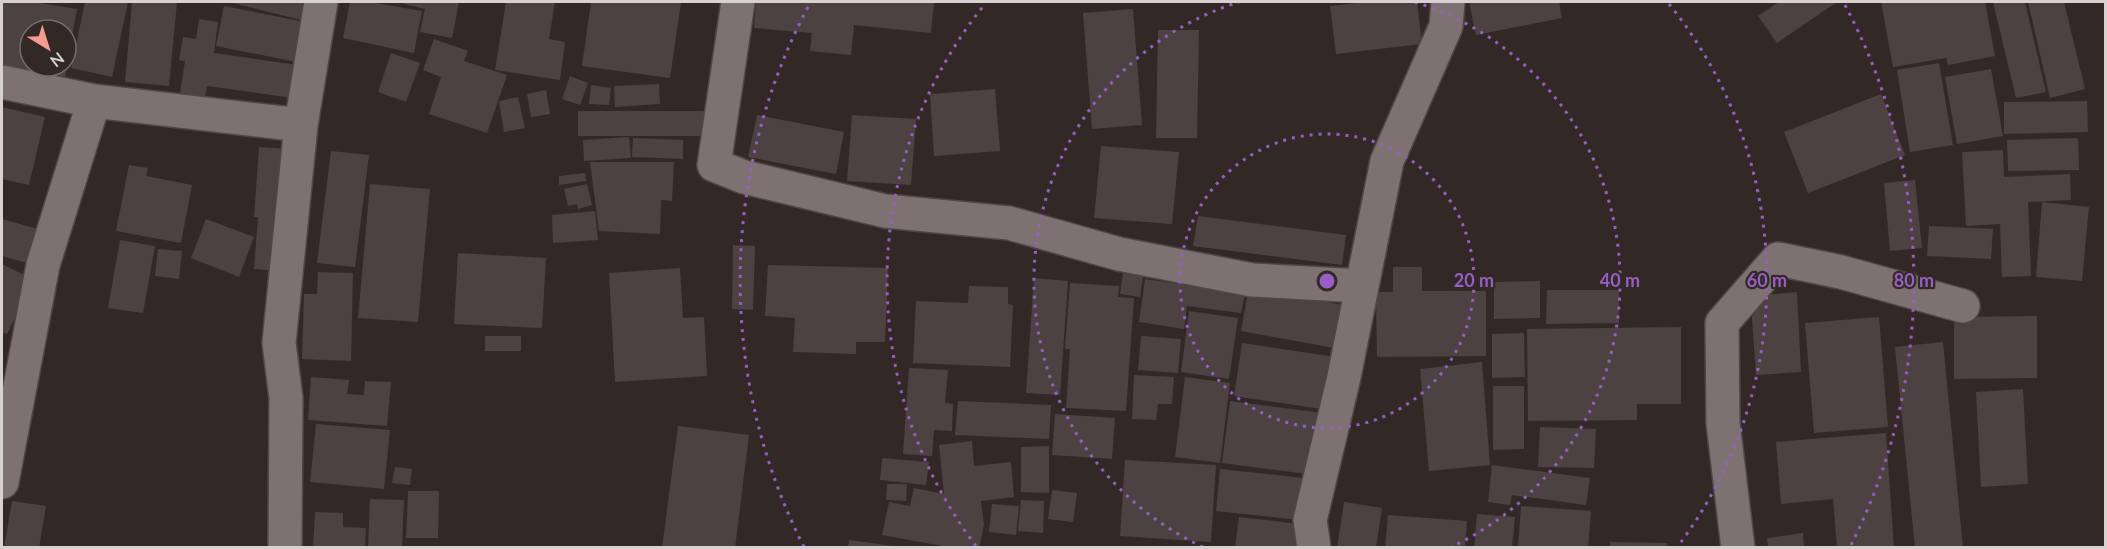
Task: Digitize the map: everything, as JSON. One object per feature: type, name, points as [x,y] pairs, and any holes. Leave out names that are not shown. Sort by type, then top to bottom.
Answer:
[{"type":"street","points":[[285,548],[285,398],[279,343],[301,125],[321,2]]},
{"type":"street","points":[[738,2],[714,165],[744,177],[885,211],[1009,223],[1119,254],[1252,280],[1362,286]]},
{"type":"street","points":[[1314,548],[1310,520],[1344,377],[1387,161],[1446,26],[1448,2]]},
{"type":"street","points":[[2,82],[94,101],[301,125]]},
{"type":"street","points":[[2,482],[43,266],[94,101]]},
{"type":"street","points":[[1738,548],[1723,423],[1722,323],[1778,259],[1841,272],[1963,306]]},
{"type":"building","points":[[2,2],[34,2],[77,9],[75,18],[18,18],[18,69],[2,66]]},
{"type":"building","points":[[85,2],[128,2],[112,77],[78,70],[78,35]]},
{"type":"building","points":[[132,2],[177,2],[169,86],[125,82]]},
{"type":"building","points":[[229,2],[313,2],[309,22]]},
{"type":"building","points":[[350,2],[370,2],[422,11],[414,53],[343,38]]},
{"type":"building","points":[[404,2],[459,2],[452,38],[420,32],[425,9],[404,4]]},
{"type":"building","points":[[506,2],[555,2],[549,39],[565,42],[560,80],[495,70]]},
{"type":"building","points":[[591,2],[681,2],[670,78],[582,66]]},
{"type":"building","points":[[756,2],[934,2],[931,33],[854,25],[851,55],[810,51],[812,33],[754,28]]},
{"type":"building","points":[[1367,2],[1417,2],[1422,44],[1336,54],[1330,6]]},
{"type":"building","points":[[1469,2],[1559,2],[1562,18],[1476,35]]},
{"type":"building","points":[[1779,2],[1837,2],[1777,43],[1758,16]]},
{"type":"building","points":[[1881,2],[1985,2],[1995,56],[1948,65],[1946,58],[1893,67]]},
{"type":"building","points":[[1993,2],[2025,2],[2046,92],[2016,98]]},
{"type":"building","points":[[2028,2],[2064,2],[2085,89],[2050,98]]},
{"type":"building","points":[[224,6],[310,23],[302,63],[216,46]]},
{"type":"building","points":[[1133,9],[1142,125],[1092,129],[1083,13]]},
{"type":"building","points":[[199,19],[218,22],[214,53],[298,65],[293,98],[207,86],[205,97],[180,93],[185,61],[179,60],[183,37],[196,39]]},
{"type":"building","points":[[1158,30],[1199,30],[1197,138],[1156,138]]},
{"type":"building","points":[[434,39],[468,51],[464,61],[507,75],[487,133],[429,114],[441,77],[423,70]]},
{"type":"building","points":[[391,53],[420,63],[406,102],[378,92]]},
{"type":"building","points":[[1939,63],[1953,145],[1910,152],[1897,70]]},
{"type":"building","points":[[1991,69],[2003,136],[1957,144],[1945,77]]},
{"type":"building","points":[[570,76],[588,83],[580,105],[562,99]]},
{"type":"building","points":[[659,84],[660,104],[615,107],[614,86]]},
{"type":"building","points":[[591,85],[611,88],[609,105],[589,104]]},
{"type":"building","points":[[995,89],[1000,151],[934,156],[930,94]]},
{"type":"building","points":[[546,90],[550,114],[531,117],[527,94]]},
{"type":"building","points":[[1881,94],[1905,155],[1808,193],[1784,132]]},
{"type":"building","points":[[518,97],[525,128],[504,132],[499,101]]},
{"type":"building","points":[[2087,101],[2088,132],[2004,134],[2004,102]]},
{"type":"building","points":[[2,107],[45,117],[29,185],[2,179]]},
{"type":"building","points":[[578,111],[704,111],[705,136],[578,136]]},
{"type":"building","points":[[757,115],[844,132],[836,174],[748,157]]},
{"type":"building","points":[[852,115],[916,119],[911,185],[847,181]]},
{"type":"building","points":[[629,137],[631,158],[584,161],[583,140]]},
{"type":"building","points":[[633,138],[683,140],[683,159],[632,157]]},
{"type":"building","points":[[2078,138],[2079,170],[2008,171],[2007,140]]},
{"type":"building","points":[[1101,146],[1179,152],[1172,224],[1094,218]]},
{"type":"building","points":[[259,147],[289,149],[280,271],[254,269],[258,217],[254,217]]},
{"type":"building","points":[[2003,150],[2004,177],[2070,174],[2071,200],[2028,202],[2031,276],[2002,277],[2000,224],[1966,226],[1962,152]]},
{"type":"building","points":[[331,151],[369,155],[355,267],[317,263]]},
{"type":"building","points":[[590,162],[674,162],[672,201],[661,200],[660,234],[599,231]]},
{"type":"building","points":[[129,165],[148,168],[146,176],[192,185],[181,243],[116,231]]},
{"type":"building","points":[[585,173],[586,181],[559,185],[559,176]]},
{"type":"building","points":[[1915,180],[1922,248],[1890,251],[1884,183]]},
{"type":"building","points":[[370,184],[430,189],[418,322],[358,318]]},
{"type":"building","points":[[587,184],[592,205],[578,209],[577,204],[568,206],[564,189]]},
{"type":"building","points":[[2042,202],[2089,207],[2082,281],[2036,277]]},
{"type":"building","points":[[595,211],[598,240],[553,243],[552,215]]},
{"type":"building","points":[[1198,216],[1346,235],[1342,265],[1193,246]]},
{"type":"building","points":[[2,219],[41,230],[30,264],[2,256]]},
{"type":"building","points":[[206,219],[254,237],[239,277],[191,258]]},
{"type":"building","points":[[1929,226],[1993,229],[1991,259],[1927,256]]},
{"type":"building","points":[[120,240],[155,246],[143,313],[108,308]]},
{"type":"building","points":[[733,245],[755,246],[753,310],[732,309]]},
{"type":"building","points":[[158,249],[182,251],[179,279],[155,276]]},
{"type":"building","points":[[458,253],[546,258],[542,328],[454,324]]},
{"type":"building","points":[[2,264],[34,280],[7,334],[2,332]]},
{"type":"building","points":[[768,265],[888,268],[885,342],[856,342],[856,354],[793,352],[795,318],[765,316]]},
{"type":"building","points":[[1393,267],[1422,267],[1422,291],[1486,291],[1486,356],[1377,357],[1376,292],[1393,292]]},
{"type":"building","points":[[680,268],[683,318],[704,317],[707,376],[615,382],[609,273]]},
{"type":"building","points":[[318,272],[353,273],[351,361],[302,359],[304,294],[317,294]]},
{"type":"building","points":[[1123,273],[1143,276],[1140,297],[1120,294]]},
{"type":"building","points":[[1034,278],[1068,281],[1060,395],[1026,393]]},
{"type":"building","points":[[1145,279],[1245,294],[1241,313],[1187,306],[1184,329],[1139,322]]},
{"type":"building","points":[[1540,281],[1540,318],[1494,319],[1494,282]]},
{"type":"building","points":[[1070,283],[1119,286],[1118,297],[1134,298],[1126,411],[1066,408],[1070,349],[1065,349]]},
{"type":"building","points":[[969,286],[1008,287],[1008,304],[1013,305],[1010,367],[913,363],[916,301],[968,303]]},
{"type":"building","points":[[1249,287],[1343,305],[1334,348],[1241,331]]},
{"type":"building","points":[[1547,290],[1619,290],[1619,323],[1546,324]]},
{"type":"building","points":[[1797,292],[1801,372],[1756,375],[1751,304],[1764,303],[1762,295]]},
{"type":"building","points":[[1189,311],[1238,318],[1229,379],[1181,372]]},
{"type":"building","points":[[2037,316],[2037,378],[1954,379],[1954,317]]},
{"type":"building","points":[[1879,317],[1888,427],[1814,433],[1805,323]]},
{"type":"building","points":[[1681,327],[1681,404],[1637,404],[1637,420],[1528,421],[1527,329]]},
{"type":"building","points":[[1524,333],[1525,377],[1492,378],[1492,334]]},
{"type":"building","points":[[485,336],[521,336],[521,351],[485,351]]},
{"type":"building","points":[[1141,336],[1181,339],[1178,373],[1138,370]]},
{"type":"building","points":[[1943,342],[1963,548],[1915,548],[1895,347]]},
{"type":"building","points":[[1242,343],[1336,357],[1328,410],[1234,396]]},
{"type":"building","points":[[1482,362],[1490,465],[1429,471],[1420,369]]},
{"type":"building","points":[[909,368],[948,370],[945,403],[953,404],[952,431],[934,430],[932,456],[903,454]]},
{"type":"building","points":[[1134,375],[1174,377],[1172,404],[1158,404],[1156,420],[1132,419]]},
{"type":"building","points":[[311,377],[349,380],[347,394],[364,395],[365,381],[391,382],[387,426],[308,420]]},
{"type":"building","points":[[1185,377],[1230,383],[1220,463],[1175,457]]},
{"type":"building","points":[[1493,386],[1524,386],[1524,449],[1493,450]]},
{"type":"building","points":[[2023,389],[2028,484],[1981,487],[1976,392]]},
{"type":"building","points":[[958,401],[1051,405],[1049,439],[955,435]]},
{"type":"building","points":[[1230,401],[1323,413],[1315,475],[1222,463]]},
{"type":"building","points":[[1055,414],[1115,418],[1112,459],[1052,455]]},
{"type":"building","points":[[316,424],[390,430],[384,489],[310,482]]},
{"type":"building","points":[[678,426],[749,435],[735,548],[662,548]]},
{"type":"building","points":[[1540,427],[1596,429],[1594,468],[1538,467]]},
{"type":"building","points":[[1886,433],[1894,548],[1837,548],[1833,499],[1781,504],[1776,442]]},
{"type":"building","points":[[972,441],[974,466],[1011,462],[1014,497],[981,501],[984,525],[979,548],[953,548],[882,535],[889,502],[910,506],[914,488],[944,494],[939,445]]},
{"type":"building","points":[[1049,446],[1049,493],[1021,492],[1021,447]]},
{"type":"building","points":[[882,458],[929,462],[926,485],[880,480]]},
{"type":"building","points":[[1125,460],[1216,465],[1211,542],[1120,536]]},
{"type":"building","points":[[1492,465],[1590,478],[1586,505],[1512,495],[1510,505],[1488,502]]},
{"type":"building","points":[[395,467],[412,469],[410,485],[392,483]]},
{"type":"building","points":[[1220,469],[1304,478],[1299,520],[1216,511]]},
{"type":"building","points":[[887,484],[907,484],[906,501],[886,500]]},
{"type":"building","points":[[1052,490],[1077,493],[1073,522],[1048,519]]},
{"type":"building","points":[[408,491],[439,491],[438,538],[406,538]]},
{"type":"building","points":[[370,499],[404,500],[402,548],[368,547]]},
{"type":"building","points":[[1021,500],[1044,501],[1043,533],[1018,531]]},
{"type":"building","points":[[12,501],[46,506],[39,548],[4,548]]},
{"type":"building","points":[[1344,502],[1382,508],[1376,548],[1337,548]]},
{"type":"building","points":[[992,504],[1019,506],[1016,535],[989,532]]},
{"type":"building","points":[[1521,506],[1591,511],[1588,548],[1518,548]]},
{"type":"building","points":[[315,512],[343,513],[343,527],[366,528],[365,548],[313,548]]},
{"type":"building","points":[[1477,514],[1515,517],[1512,548],[1474,548]]},
{"type":"building","points":[[1388,515],[1467,521],[1465,548],[1385,548]]},
{"type":"building","points":[[1239,517],[1299,524],[1296,548],[1235,548]]},
{"type":"building","points":[[1803,533],[1804,548],[1768,548],[1767,538]]},
{"type":"building","points":[[849,540],[894,546],[894,548],[848,548]]},
{"type":"building","points":[[1610,542],[1667,543],[1667,548],[1610,548]]}]
